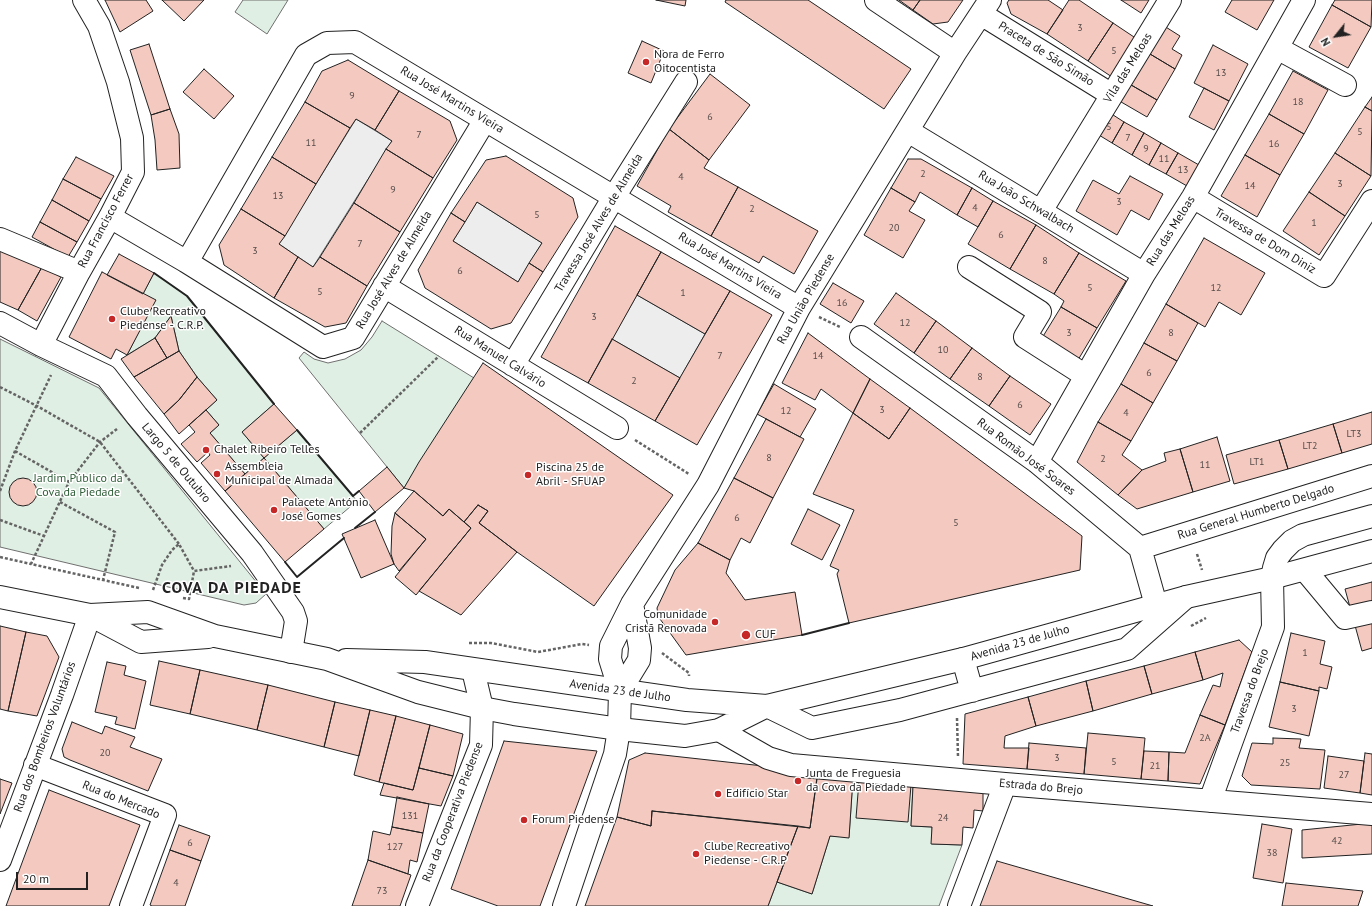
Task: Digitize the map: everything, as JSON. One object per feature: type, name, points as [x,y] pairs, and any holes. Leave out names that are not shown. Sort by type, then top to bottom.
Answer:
[{"type":"street","name":"Rua Francisco Ferrer","points":[[50,350],[79,272],[133,172],[132,138],[118,82],[99,26],[84,0]]},
{"type":"street","points":[[876,0],[955,53]]},
{"type":"street","name":"Vila das Meloas","points":[[1041,211],[1170,0]]},
{"type":"street","name":"Rua das Meloas","points":[[1037,462],[1144,274],[1193,197],[1304,0]]},
{"type":"street","name":"Rua União Piedense","points":[[620,691],[610,659],[611,646],[632,604],[708,485],[799,308],[955,53],[985,7]]},
{"type":"street","name":"Praceta de São Simão","points":[[985,7],[1112,94]]},
{"type":"street","name":"Rua José Martins Vieira","points":[[187,262],[306,55],[328,43],[355,42],[799,308]]},
{"type":"street","points":[[1277,48],[1344,85]]},
{"type":"street","name":"Travessa José Alves de Almeida","points":[[513,365],[614,197],[686,82]]},
{"type":"street","name":"Rua José Alves de Almeida","points":[[110,217],[187,262],[323,347],[352,338],[485,120]]},
{"type":"street","name":"Rua João Schwalbach","points":[[908,131],[1144,274]]},
{"type":"street","name":"Travessa de Dom Diniz","points":[[1193,197],[1324,276],[1372,201]]},
{"type":"street","points":[[0,239],[79,272]]},
{"type":"street","points":[[969,267],[1040,312],[1025,337],[1086,376]]},
{"type":"street","name":"Rua Manuel Calvário","points":[[384,286],[616,428]]},
{"type":"street","name":"Largo 5 de Outubro","points":[[0,323],[50,350],[106,376],[137,416],[252,554],[293,612],[296,621],[291,652]]},
{"type":"street","name":"Rua Romão José Soares","points":[[861,336],[1037,462],[1140,548]]},
{"type":"street","name":"Rua General Humberto Delgado","points":[[1140,548],[1372,476]]},
{"type":"street","points":[[1272,578],[1277,558],[1292,541],[1314,531],[1372,516]]},
{"type":"street","points":[[1140,548],[1156,605]]},
{"type":"street","name":"Avenida 23 de Julho","points":[[482,708],[619,729],[685,736],[719,730],[767,706],[963,659],[1186,597],[1272,578],[1372,552]]},
{"type":"street","points":[[1305,570],[1346,618],[1372,612]]},
{"type":"street","name":"Travessa do Brejo","points":[[1210,801],[1273,627],[1272,578]]},
{"type":"street","points":[[0,597],[90,615],[140,642],[215,636]]},
{"type":"street","points":[[767,706],[812,728],[900,710],[1127,649],[1186,597]]},
{"type":"street","points":[[90,615],[150,601],[215,636],[327,659],[418,692],[482,708]]},
{"type":"street","points":[[564,906],[615,754],[619,729],[620,691],[639,660],[640,648],[632,604]]},
{"type":"street","name":"Rua dos Bombeiros Voluntários","points":[[0,860],[62,695],[90,615]]},
{"type":"street","points":[[327,659],[424,662],[473,670]]},
{"type":"street","points":[[963,659],[972,691]]},
{"type":"street","name":"Avenida 23 de Julho","points":[[473,670],[688,700],[767,706]]},
{"type":"street","name":"Rua da Cooperativa Piedense","points":[[417,906],[481,746],[482,708],[473,670]]},
{"type":"street","name":"Estrada do Brejo","points":[[719,730],[768,758],[791,765],[1372,814]]},
{"type":"street","name":"Rua do Mercado","points":[[35,765],[165,815],[131,906]]},
{"type":"street","points":[[959,906],[1005,784]]},
{"type":"path","points":[[799,308],[861,336]]},
{"type":"path","points":[[0,491],[15,451],[37,406],[50,350]]},
{"type":"path","points":[[360,433],[439,356]]},
{"type":"path","points":[[0,387],[100,442],[179,544],[194,570],[189,599],[182,597]]},
{"type":"path","points":[[31,564],[69,482],[100,442],[137,416]]},
{"type":"path","points":[[649,450],[708,485]]},
{"type":"path","points":[[15,451],[69,482]]},
{"type":"path","points":[[60,502],[115,532],[104,580]]},
{"type":"path","points":[[0,520],[44,536]]},
{"type":"path","points":[[0,558],[104,580],[150,601],[162,565],[172,550],[179,544]]},
{"type":"path","points":[[194,570],[235,566],[252,554]]},
{"type":"path","points":[[957,718],[958,763]]},
{"type":"green space","points":[[243,0],[288,0],[267,34],[235,12]]},
{"type":"green space","points":[[154,273],[187,296],[274,404],[242,432],[264,458],[245,474],[210,433],[219,425],[206,410],[217,400],[197,377],[179,351],[171,316],[155,338],[127,355],[155,300],[143,294]]},
{"type":"green space","points":[[382,321],[474,378],[404,488],[299,358],[304,352],[314,359],[328,363],[345,359],[361,350],[372,337]]},
{"type":"green space","name":"Jardim Público da Cova da Piedade","points":[[0,339],[99,388],[266,594],[256,603],[244,605],[0,547]]},
{"type":"green space","points":[[297,430],[357,501],[324,529],[264,458]]},
{"type":"green space","points":[[853,778],[913,786],[911,826],[932,827],[932,844],[962,845],[939,906],[768,906],[777,882],[812,894],[830,836],[849,837]]},
{"type":"shaded area","points":[[356,119],[392,141],[313,267],[279,244]]},
{"type":"shaded area","points":[[477,202],[542,243],[518,282],[453,241]]},
{"type":"shaded area","points":[[637,295],[705,334],[680,378],[612,339]]},
{"type":"building","points":[[105,0],[146,0],[153,11],[120,32]]},
{"type":"building","points":[[162,0],[204,0],[184,21]]},
{"type":"building","points":[[656,0],[686,0],[685,6]]},
{"type":"building","points":[[726,0],[808,0],[911,69],[884,109],[725,2]]},
{"type":"building","points":[[899,0],[920,0],[913,10]]},
{"type":"building","points":[[920,0],[963,0],[948,22],[933,24],[913,10]]},
{"type":"building","points":[[1009,0],[1048,0],[1063,10],[1047,34],[1011,14],[1007,3]]},
{"type":"building","points":[[1069,0],[1079,0],[1113,23],[1088,61],[1047,34]]},
{"type":"building","points":[[1121,0],[1149,0],[1141,13]]},
{"type":"building","points":[[1232,0],[1274,0],[1257,30],[1225,12]]},
{"type":"building","points":[[1335,0],[1372,0],[1371,27],[1332,5]]},
{"type":"building","points":[[1332,5],[1371,27],[1348,68],[1309,47]]},
{"type":"building","points":[[1113,23],[1140,41],[1115,79],[1088,61]]},
{"type":"building","points":[[1161,24],[1180,36],[1172,49],[1182,55],[1175,69],[1145,51]]},
{"type":"building","name":"Nora de Ferro Oitocentista","points":[[642,41],[664,51],[651,83],[628,73]]},
{"type":"building","points":[[149,44],[170,109],[151,115],[130,50]]},
{"type":"building","points":[[1213,45],[1248,64],[1229,101],[1194,83]]},
{"type":"building","points":[[1145,51],[1175,69],[1157,100],[1126,82]]},
{"type":"building","points":[[348,60],[399,91],[375,130],[356,119],[350,128],[305,102],[322,71]]},
{"type":"building","points":[[204,69],[234,96],[214,119],[183,92]]},
{"type":"building","points":[[1293,71],[1328,90],[1304,134],[1269,114]]},
{"type":"building","points":[[710,74],[750,105],[709,160],[669,129]]},
{"type":"building","points":[[1126,82],[1157,100],[1147,117],[1116,99]]},
{"type":"building","points":[[1204,88],[1229,101],[1214,130],[1189,117]]},
{"type":"building","points":[[399,91],[450,121],[457,140],[433,178],[386,149],[392,141],[375,130]]},
{"type":"building","points":[[1372,97],[1372,111],[1365,107]]},
{"type":"building","points":[[305,102],[350,128],[316,184],[272,157]]},
{"type":"building","points":[[1365,107],[1372,111],[1371,176],[1335,153]]},
{"type":"building","points":[[170,109],[179,134],[180,168],[157,170],[155,140],[151,115]]},
{"type":"building","points":[[1107,111],[1124,122],[1112,143],[1094,132]]},
{"type":"building","points":[[1269,114],[1304,134],[1280,175],[1245,155]]},
{"type":"building","points":[[1124,122],[1144,133],[1132,155],[1112,143]]},
{"type":"building","points":[[669,129],[709,160],[704,168],[738,187],[711,236],[668,212],[671,206],[637,186]]},
{"type":"building","points":[[1144,133],[1161,143],[1149,165],[1132,155]]},
{"type":"building","points":[[1161,143],[1178,153],[1166,174],[1149,165]]},
{"type":"building","points":[[386,149],[433,178],[400,232],[354,203]]},
{"type":"building","points":[[1178,153],[1199,165],[1187,186],[1166,174]]},
{"type":"building","points":[[1335,153],[1371,176],[1345,216],[1309,192]]},
{"type":"building","points":[[1245,155],[1280,175],[1257,217],[1221,196]]},
{"type":"building","points":[[506,156],[573,198],[578,217],[543,272],[529,263],[542,243],[477,202],[465,222],[451,213],[486,160]]},
{"type":"building","points":[[76,157],[114,176],[101,199],[63,179]]},
{"type":"building","points":[[272,157],[316,184],[285,236],[241,209]]},
{"type":"building","points":[[908,159],[921,159],[972,188],[957,215],[920,192],[915,202],[891,188]]},
{"type":"building","points":[[1130,176],[1163,194],[1149,220],[1131,210],[1117,235],[1076,211],[1093,180],[1119,194]]},
{"type":"building","points":[[63,179],[101,199],[89,221],[52,200]]},
{"type":"building","points":[[738,187],[818,231],[794,274],[763,256],[759,263],[711,236]]},
{"type":"building","points":[[891,188],[915,202],[909,211],[925,220],[903,258],[864,235]]},
{"type":"building","points":[[972,188],[993,201],[978,227],[957,215]]},
{"type":"building","points":[[1309,192],[1345,216],[1319,255],[1283,231]]},
{"type":"building","points":[[52,200],[89,221],[77,242],[40,222]]},
{"type":"building","points":[[993,201],[1036,225],[1010,269],[968,244]]},
{"type":"building","points":[[354,203],[400,232],[367,286],[320,257]]},
{"type":"building","points":[[241,209],[285,236],[279,244],[298,257],[274,298],[224,265],[219,245]]},
{"type":"building","points":[[451,213],[465,222],[453,241],[518,282],[529,263],[543,272],[511,323],[491,329],[425,288],[418,270]]},
{"type":"building","points":[[40,222],[77,242],[68,257],[32,237]]},
{"type":"building","points":[[1036,225],[1079,253],[1054,294],[1010,269]]},
{"type":"building","points":[[615,226],[661,252],[588,383],[541,357]]},
{"type":"building","points":[[1204,238],[1265,273],[1241,315],[1219,302],[1205,327],[1166,304]]},
{"type":"building","points":[[0,245],[42,267],[18,310],[0,302]]},
{"type":"building","points":[[661,252],[730,291],[705,334],[637,295]]},
{"type":"building","points":[[1079,253],[1126,281],[1097,328],[1061,307],[1064,301],[1054,294]]},
{"type":"building","points":[[119,254],[154,273],[143,294],[107,275]]},
{"type":"building","points":[[298,257],[313,267],[320,257],[367,286],[346,323],[325,327],[274,298]]},
{"type":"building","points":[[42,267],[61,277],[37,321],[18,310]]},
{"type":"building","name":"Clube Recreativo Piedense - C.R.P.","points":[[102,272],[156,300],[127,355],[116,349],[111,359],[69,337]]},
{"type":"building","points":[[833,283],[864,301],[851,323],[820,304]]},
{"type":"building","points":[[730,291],[772,315],[697,445],[655,421]]},
{"type":"building","points":[[896,293],[936,321],[914,353],[874,324]]},
{"type":"building","points":[[1166,304],[1198,323],[1177,361],[1144,343]]},
{"type":"building","points":[[1061,307],[1097,328],[1078,360],[1042,338]]},
{"type":"building","points":[[171,316],[179,351],[167,358],[155,338]]},
{"type":"building","points":[[936,321],[972,348],[950,379],[914,353]]},
{"type":"building","points":[[808,333],[870,379],[853,413],[821,389],[815,400],[782,383]]},
{"type":"building","points":[[155,338],[167,358],[134,377],[121,359]]},
{"type":"building","points":[[612,339],[680,378],[655,421],[588,383]]},
{"type":"building","points":[[1144,343],[1177,361],[1153,403],[1121,384]]},
{"type":"building","points":[[972,348],[1010,376],[989,406],[950,379]]},
{"type":"building","points":[[179,351],[197,377],[179,400],[164,414],[134,377]]},
{"type":"building","name":"Piscina 25 de Abril - SFUAP","points":[[483,363],[673,495],[594,606],[517,552],[479,523],[488,511],[478,505],[464,522],[449,509],[443,516],[414,491],[404,488],[419,462]]},
{"type":"building","points":[[1010,376],[1051,404],[1030,435],[989,406]]},
{"type":"building","points":[[197,377],[217,400],[179,434],[164,414],[179,400]]},
{"type":"building","points":[[870,379],[910,408],[889,439],[853,413]]},
{"type":"building","points":[[774,384],[816,409],[800,437],[757,414]]},
{"type":"building","points":[[1121,384],[1153,403],[1131,441],[1098,422]]},
{"type":"building","points":[[274,404],[297,430],[264,458],[242,432]]},
{"type":"building","points":[[910,408],[1082,536],[1080,570],[849,623],[837,574],[839,570],[830,566],[854,510],[813,494],[853,413],[889,439]]},
{"type":"building","name":"Chalet Ribeiro Telles","points":[[206,410],[219,425],[210,433],[245,474],[225,491],[201,463],[210,455],[208,452],[197,462],[181,444],[195,432],[189,425]]},
{"type":"building","points":[[1372,412],[1372,444],[1342,453],[1333,424]]},
{"type":"building","points":[[766,419],[804,439],[773,498],[734,478]]},
{"type":"building","points":[[1098,422],[1131,441],[1122,455],[1142,470],[1118,495],[1077,462]]},
{"type":"building","points":[[1333,424],[1342,453],[1288,469],[1279,440]]},
{"type":"building","points":[[1217,437],[1230,481],[1193,492],[1180,449]]},
{"type":"building","points":[[1279,440],[1288,469],[1234,484],[1226,455]]},
{"type":"building","points":[[1180,449],[1193,492],[1137,509],[1118,495],[1142,470],[1166,461],[1164,453]]},
{"type":"building","name":"Palacete António José Gomes","points":[[264,458],[324,529],[285,562],[225,491]]},
{"type":"building","points":[[387,467],[404,488],[375,512],[359,491]]},
{"type":"building","points":[[23,478],[29,479],[33,482],[36,486],[36,498],[33,502],[29,505],[23,506],[17,505],[13,502],[10,498],[9,492],[10,486],[13,482],[17,479]]},
{"type":"building","points":[[734,478],[773,498],[750,543],[741,538],[730,560],[698,543]]},
{"type":"building","points":[[414,491],[443,516],[449,509],[471,528],[416,595],[395,577],[426,539],[395,513]]},
{"type":"building","points":[[478,505],[488,511],[479,523],[517,552],[461,615],[419,591],[471,528],[464,522]]},
{"type":"building","points":[[808,509],[840,525],[822,560],[791,544]]},
{"type":"building","points":[[395,513],[426,539],[399,571],[394,564],[391,554],[392,526]]},
{"type":"building","points":[[375,520],[394,564],[361,578],[342,534]]},
{"type":"building","points":[[698,543],[730,560],[726,573],[745,600],[795,592],[802,635],[686,655],[660,619],[657,608],[675,570]]},
{"type":"building","points":[[1372,582],[1372,648],[1362,651],[1345,589]]},
{"type":"building","points":[[0,626],[26,632],[8,711],[0,709]]},
{"type":"building","points":[[26,632],[47,636],[59,657],[37,716],[8,711]]},
{"type":"building","points":[[1291,633],[1325,641],[1320,664],[1332,667],[1327,689],[1319,687],[1319,691],[1280,682]]},
{"type":"building","points":[[1239,640],[1252,652],[1225,725],[1200,715],[1213,685],[1220,687],[1223,673],[1203,680],[1195,652]]},
{"type":"building","points":[[1195,652],[1203,680],[1152,694],[1144,666]]},
{"type":"building","points":[[159,661],[200,670],[190,714],[150,705]]},
{"type":"building","points":[[107,662],[126,666],[124,675],[146,681],[135,729],[115,724],[117,717],[95,712]]},
{"type":"building","points":[[1144,666],[1152,694],[1093,711],[1086,681]]},
{"type":"building","points":[[200,670],[268,685],[257,730],[190,714]]},
{"type":"building","points":[[1086,681],[1093,711],[1036,726],[1028,697]]},
{"type":"building","points":[[1280,682],[1319,691],[1309,736],[1269,727]]},
{"type":"building","points":[[268,685],[335,702],[324,747],[257,730]]},
{"type":"building","points":[[1028,697],[1036,726],[1005,736],[1004,748],[1029,748],[1027,769],[963,764],[965,714]]},
{"type":"building","points":[[335,702],[370,710],[359,756],[324,747]]},
{"type":"building","points":[[370,710],[396,716],[379,782],[354,775]]},
{"type":"building","points":[[1200,715],[1225,725],[1200,784],[1168,781],[1169,752],[1185,753]]},
{"type":"building","points":[[396,716],[430,725],[413,790],[379,782]]},
{"type":"building","points":[[72,722],[102,734],[105,726],[135,737],[130,747],[162,759],[148,791],[64,757],[62,749]]},
{"type":"building","points":[[430,725],[463,734],[453,776],[419,768]]},
{"type":"building","points":[[1088,733],[1145,738],[1141,779],[1084,774]]},
{"type":"building","points":[[1273,738],[1301,739],[1299,748],[1325,750],[1320,789],[1251,785],[1242,776],[1252,743],[1273,744]]},
{"type":"building","name":"Forum Piedense","points":[[504,741],[597,751],[540,906],[498,906],[451,889]]},
{"type":"building","points":[[1029,743],[1086,748],[1084,774],[1027,769]]},
{"type":"building","points":[[1144,751],[1169,752],[1168,781],[1141,779]]},
{"type":"building","name":"Edifício Star","points":[[645,753],[818,772],[810,828],[652,811],[651,826],[617,817],[629,760]]},
{"type":"building","points":[[1365,753],[1372,754],[1372,795],[1360,793]]},
{"type":"building","points":[[1328,756],[1364,761],[1360,793],[1324,788]]},
{"type":"building","points":[[419,768],[453,776],[441,806],[380,795],[384,783],[413,790]]},
{"type":"building","points":[[817,777],[853,778],[849,838],[830,836],[812,894],[777,882],[798,826],[810,828]]},
{"type":"building","points":[[0,779],[12,783],[0,814]]},
{"type":"building","points":[[859,781],[911,785],[908,822],[856,818]]},
{"type":"building","points":[[913,786],[983,788],[983,811],[974,810],[973,828],[963,827],[962,845],[931,844],[932,827],[911,826]]},
{"type":"building","points":[[49,790],[140,825],[109,906],[6,906]]},
{"type":"building","points":[[397,797],[429,804],[423,833],[392,827]]},
{"type":"building","name":"Clube Recreativo Piedense - C.R.P","points":[[652,811],[798,826],[768,906],[585,906],[617,817],[651,826]]},
{"type":"building","points":[[1372,823],[1372,854],[1302,858],[1302,830]]},
{"type":"building","points":[[1262,824],[1292,829],[1283,883],[1253,878]]},
{"type":"building","points":[[179,825],[210,836],[201,861],[170,850]]},
{"type":"building","points":[[392,827],[423,833],[417,862],[410,860],[408,874],[368,860],[373,831],[390,835]]},
{"type":"building","points":[[170,850],[201,861],[185,906],[152,906],[150,905]]},
{"type":"building","points":[[368,860],[411,875],[400,906],[352,906]]},
{"type":"building","points":[[997,861],[1153,906],[980,906]]},
{"type":"building","points":[[1286,883],[1363,891],[1358,906],[1282,906]]},
{"type":"wall","points":[[154,273],[187,296],[274,404]]},
{"type":"wall","points":[[297,430],[353,496],[359,491]]},
{"type":"wall","points":[[355,528],[375,512]]},
{"type":"wall","points":[[285,562],[297,577],[344,538]]},
{"type":"wall","points":[[802,635],[849,623]]},
{"type":"place","name":"Nora de Ferro Oitocentista","points":[[646,62]]},
{"type":"place","name":"Clube Recreativo Piedense - C.R.P.","points":[[112,319]]},
{"type":"place","name":"Chalet Ribeiro Telles","points":[[206,450]]},
{"type":"place","name":"Assembleia Municipal de Almada","points":[[217,474]]},
{"type":"place","name":"Piscina 25 de Abril - SFUAP","points":[[528,475]]},
{"type":"place","name":"Palacete António José Gomes","points":[[274,510]]},
{"type":"place","name":"Comunidade Cristã Renovada","points":[[715,622]]},
{"type":"place","name":"CUF","points":[[746,635]]},
{"type":"place","name":"Junta de Freguesia da Cova da Piedade","points":[[798,781]]},
{"type":"place","name":"Edifício Star","points":[[718,794]]},
{"type":"place","name":"Forum Piedense","points":[[524,820]]},
{"type":"place","name":"Clube Recreativo Piedense - C.R.P","points":[[696,854]]},
{"type":"district","name":"COVA DA PIEDADE","points":[[232,588]]}]
